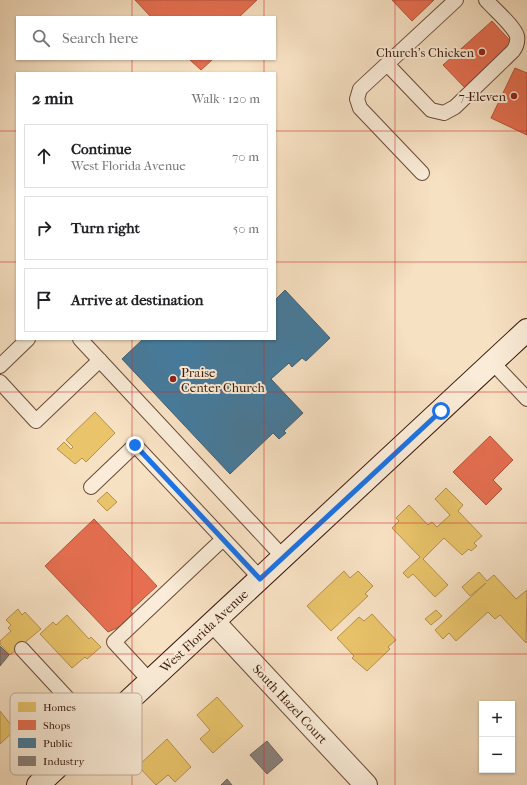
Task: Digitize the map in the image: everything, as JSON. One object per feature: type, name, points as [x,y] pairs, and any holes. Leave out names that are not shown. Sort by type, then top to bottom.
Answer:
[{"type":"street","name":"West Florida Avenue","points":[[137,693],[527,330]]},
{"type":"street","name":"South Hazel Court","points":[[214,622],[366,785]]},
{"type":"street","name":"West Florida Avenue","points":[[38,785],[49,775]]},
{"type":"lane","points":[[422,173],[360,108],[357,99],[360,89],[456,0]]},
{"type":"lane","points":[[387,64],[431,110],[444,112],[455,107],[514,51],[517,44],[517,36],[512,28],[486,0]]},
{"type":"lane","points":[[0,366],[27,340]]},
{"type":"lane","points":[[81,340],[283,557]]},
{"type":"lane","points":[[0,382],[36,421],[100,360]]},
{"type":"lane","points":[[493,363],[527,399]]},
{"type":"lane","points":[[91,487],[135,445],[260,579]]},
{"type":"lane","points":[[150,681],[114,642],[222,539]]},
{"type":"lane","points":[[22,649],[63,693]]},
{"type":"building: Homes","points":[[95,412],[115,433],[86,462],[82,458],[75,464],[57,449],[64,442],[71,449],[73,447],[66,440]]},
{"type":"building: Homes","points":[[446,488],[463,505],[458,511],[482,536],[474,543],[477,546],[471,551],[469,549],[462,555],[444,538],[423,559],[448,585],[435,597],[413,574],[408,578],[403,573],[420,557],[392,528],[399,521],[396,518],[409,505],[428,525],[432,522],[437,527],[450,515],[435,499]]},
{"type":"building: Homes","points":[[107,492],[117,502],[107,511],[97,501]]},
{"type":"building: Homes","points":[[344,571],[350,578],[358,571],[373,586],[365,594],[368,596],[331,631],[307,606]]},
{"type":"building: Homes","points":[[479,572],[487,581],[494,575],[516,599],[527,590],[526,643],[500,615],[495,619],[488,612],[456,641],[449,633],[443,639],[435,630],[486,583],[470,596],[462,587]]},
{"type":"building: Homes","points":[[18,609],[22,615],[25,612],[41,629],[10,655],[0,644],[0,641],[11,631],[8,628],[11,625],[6,620]]},
{"type":"building: Homes","points":[[436,610],[442,616],[431,625],[425,619]]},
{"type":"building: Homes","points":[[372,614],[396,640],[388,647],[390,649],[367,671],[352,658],[354,656],[337,638],[359,617],[364,621]]},
{"type":"building: Homes","points":[[67,615],[89,639],[91,637],[101,647],[87,659],[85,657],[72,668],[40,634],[53,622],[56,625]]},
{"type":"building: Homes","points":[[217,697],[243,726],[213,753],[200,739],[210,730],[197,715]]},
{"type":"building: Homes","points":[[0,711],[10,724],[10,735],[0,744]]},
{"type":"building: Homes","points":[[167,739],[191,767],[175,782],[168,775],[156,785],[142,770],[142,762]]},
{"type":"building: Shops","points":[[135,0],[257,0],[240,16],[150,16]]},
{"type":"building: Shops","points":[[392,0],[434,0],[412,21]]},
{"type":"building: Shops","points":[[492,21],[515,46],[467,90],[443,65]]},
{"type":"building: Shops","points":[[190,60],[212,60],[201,70]]},
{"type":"building: Shops","name":"7-Eleven","points":[[515,68],[527,73],[527,135],[491,118]]},
{"type":"building: Shops","points":[[490,436],[513,460],[493,480],[502,489],[486,505],[453,472]]},
{"type":"building: Shops","points":[[94,519],[157,586],[130,611],[133,614],[128,623],[108,632],[45,566]]},
{"type":"building: Public","points":[[285,290],[330,338],[306,361],[302,358],[292,367],[289,363],[271,379],[303,413],[284,431],[286,433],[279,439],[273,433],[230,474],[122,359],[142,340],[276,340],[276,299]]},
{"type":"building: Industry","points":[[0,646],[9,655],[0,666]]},
{"type":"building: Industry","points":[[267,741],[283,760],[267,774],[250,755]]},
{"type":"building: Industry","points":[[227,779],[232,785],[221,785]]},
{"type":"place","name":"Church's Chicken","points":[[482,52]]},
{"type":"place","name":"7-Eleven","points":[[514,96]]},
{"type":"place","name":"Praise Center Church","points":[[173,379]]},
{"type":"route","points":[[135,445],[260,579],[441,411]]}]
